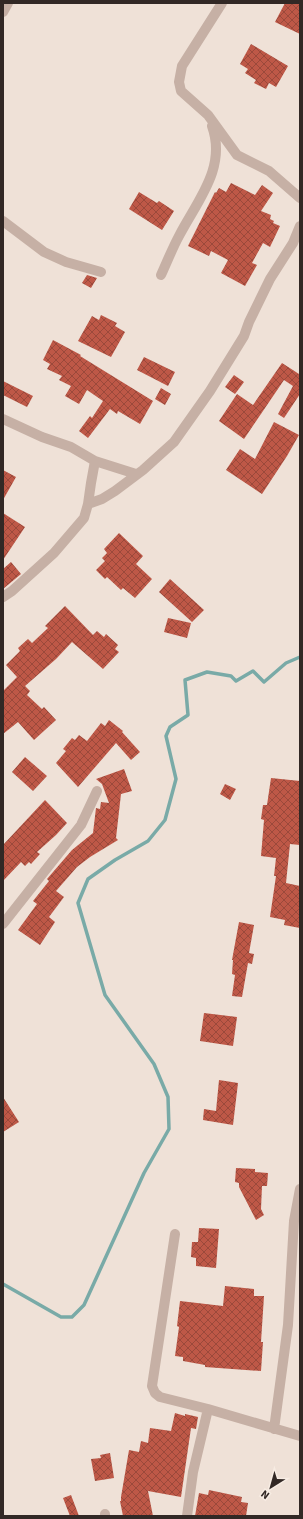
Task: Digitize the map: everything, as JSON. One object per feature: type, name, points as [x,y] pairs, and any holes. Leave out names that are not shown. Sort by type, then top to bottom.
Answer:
[{"type":"street","points":[[3,12],[8,3]]},
{"type":"street","points":[[222,3],[182,66],[179,82],[181,91],[208,114],[237,155],[269,170],[300,198]]},
{"type":"street","points":[[161,275],[179,236],[206,189],[216,164],[216,138],[208,114]]},
{"type":"street","points":[[3,221],[44,252],[66,262],[101,272]]},
{"type":"street","points":[[88,504],[102,499],[115,491],[143,470],[174,442],[210,391],[244,336],[249,322],[270,279],[293,243],[300,226]]},
{"type":"street","points":[[3,419],[42,437],[71,448],[95,461],[136,474]]},
{"type":"street","points":[[3,597],[17,587],[54,553],[84,518],[88,504],[95,461]]},
{"type":"street","points":[[3,924],[81,825],[97,791]]},
{"type":"street","points":[[274,1429],[288,1325],[294,1221],[300,1189]]},
{"type":"street","points":[[175,1234],[152,1386],[155,1393],[160,1397],[208,1409],[300,1436]]},
{"type":"street","points":[[187,1516],[193,1472],[208,1409]]},
{"type":"building","points":[[285,3],[300,3],[300,34],[275,22]]},
{"type":"building","points":[[251,44],[288,66],[276,87],[269,83],[266,89],[254,83],[256,80],[245,73],[248,69],[240,64]]},
{"type":"building","points":[[231,183],[255,195],[262,185],[273,193],[261,211],[271,215],[270,219],[274,221],[273,223],[280,226],[270,247],[263,243],[252,263],[257,265],[245,286],[221,273],[228,260],[211,251],[209,256],[188,246],[215,192],[216,193],[219,188],[226,192]]},
{"type":"building","points":[[139,192],[157,203],[159,201],[174,211],[162,230],[129,209]]},
{"type":"building","points":[[87,275],[97,278],[91,288],[82,283]]},
{"type":"building","points":[[101,315],[117,323],[115,326],[125,332],[111,357],[78,341],[92,316],[99,320]]},
{"type":"building","points":[[53,340],[81,355],[80,356],[153,401],[140,424],[118,411],[117,414],[110,409],[88,438],[79,431],[90,416],[92,418],[103,401],[87,390],[79,404],[65,396],[71,386],[59,380],[62,376],[47,369],[50,364],[43,360]]},
{"type":"building","points":[[144,357],[175,372],[168,386],[137,370]]},
{"type":"building","points":[[282,363],[299,374],[300,373],[300,394],[284,418],[278,414],[293,386],[284,380],[244,439],[219,421],[237,394],[253,405]]},
{"type":"building","points":[[234,375],[244,382],[235,394],[225,387]]},
{"type":"building","points":[[3,381],[33,396],[27,407],[3,395]]},
{"type":"building","points":[[161,388],[171,394],[165,405],[155,399]]},
{"type":"building","points":[[274,422],[299,435],[262,494],[226,470],[240,449],[255,459]]},
{"type":"building","points":[[3,470],[16,477],[3,500]]},
{"type":"building","points":[[3,513],[25,527],[3,560]]},
{"type":"building","points":[[119,533],[143,556],[136,564],[152,579],[135,598],[123,588],[121,590],[107,577],[105,579],[96,570],[105,561],[102,558],[107,553],[104,549]]},
{"type":"building","points":[[11,562],[21,574],[3,589],[3,569]]},
{"type":"building","points":[[170,579],[204,610],[192,622],[159,592]]},
{"type":"building","points":[[65,606],[93,635],[97,631],[104,637],[106,634],[118,645],[115,649],[119,652],[103,669],[72,642],[56,659],[25,686],[30,691],[27,695],[42,709],[44,707],[56,720],[34,740],[18,722],[3,734],[3,691],[17,677],[6,665],[20,651],[18,648],[28,639],[32,643],[48,628],[45,626]]},
{"type":"building","points":[[168,618],[191,623],[187,638],[164,632]]},
{"type":"building","points":[[109,720],[123,731],[122,732],[140,752],[131,760],[116,743],[78,787],[56,763],[66,751],[63,749],[72,738],[75,740],[79,735],[87,741],[101,723],[105,726]]},
{"type":"building","points":[[25,757],[47,776],[33,791],[12,772]]},
{"type":"building","points":[[124,769],[132,791],[121,794],[116,838],[118,840],[90,857],[77,867],[56,891],[64,897],[49,917],[55,922],[40,945],[18,930],[37,904],[33,901],[49,881],[47,879],[72,850],[93,833],[96,808],[100,809],[101,802],[109,803],[102,784],[96,779]]},
{"type":"building","points":[[271,778],[300,781],[300,845],[290,844],[286,883],[300,886],[300,928],[284,925],[285,920],[270,917],[276,876],[274,876],[276,858],[261,856],[264,820],[261,819],[263,805],[267,805]]},
{"type":"building","points":[[225,784],[236,789],[230,800],[220,794]]},
{"type":"building","points":[[45,800],[67,823],[37,852],[40,854],[31,864],[29,862],[25,866],[21,862],[3,881],[3,845]]},
{"type":"building","points":[[239,922],[254,925],[249,953],[254,954],[252,964],[248,963],[242,997],[232,996],[235,975],[232,974],[232,960]]},
{"type":"building","points":[[204,1013],[237,1017],[233,1046],[200,1041]]},
{"type":"building","points":[[219,1080],[238,1083],[233,1125],[203,1120],[204,1109],[216,1111]]},
{"type":"building","points":[[3,1097],[19,1122],[3,1132]]},
{"type":"building","points":[[236,1168],[255,1169],[255,1172],[268,1173],[267,1186],[262,1186],[261,1209],[264,1215],[256,1220],[239,1187],[239,1183],[235,1182]]},
{"type":"building","points":[[199,1228],[219,1229],[216,1268],[196,1266],[196,1258],[191,1257],[192,1242],[198,1242]]},
{"type":"building","points":[[225,1286],[254,1289],[254,1296],[264,1296],[261,1371],[205,1367],[205,1365],[183,1361],[183,1357],[175,1356],[179,1327],[177,1326],[180,1301],[223,1306]]},
{"type":"building","points":[[175,1413],[185,1416],[185,1414],[198,1417],[196,1429],[191,1428],[181,1497],[148,1491],[153,1516],[123,1516],[120,1501],[129,1450],[139,1452],[141,1441],[148,1443],[150,1428],[171,1431]]},
{"type":"building","points":[[110,1453],[114,1478],[95,1481],[91,1459],[101,1458],[100,1455]]},
{"type":"building","points":[[209,1490],[242,1497],[241,1502],[248,1503],[246,1516],[195,1516],[199,1493],[208,1495]]},
{"type":"building","points":[[71,1495],[79,1516],[70,1516],[63,1498]]},
{"type":"waterway","points":[[3,1284],[61,1317],[72,1317],[84,1305],[144,1173],[169,1129],[168,1097],[154,1064],[105,995],[78,903],[88,879],[115,860],[148,841],[165,820],[176,779],[166,736],[170,727],[188,715],[185,680],[207,672],[231,676],[236,681],[253,671],[264,682],[286,663],[300,657]]}]
